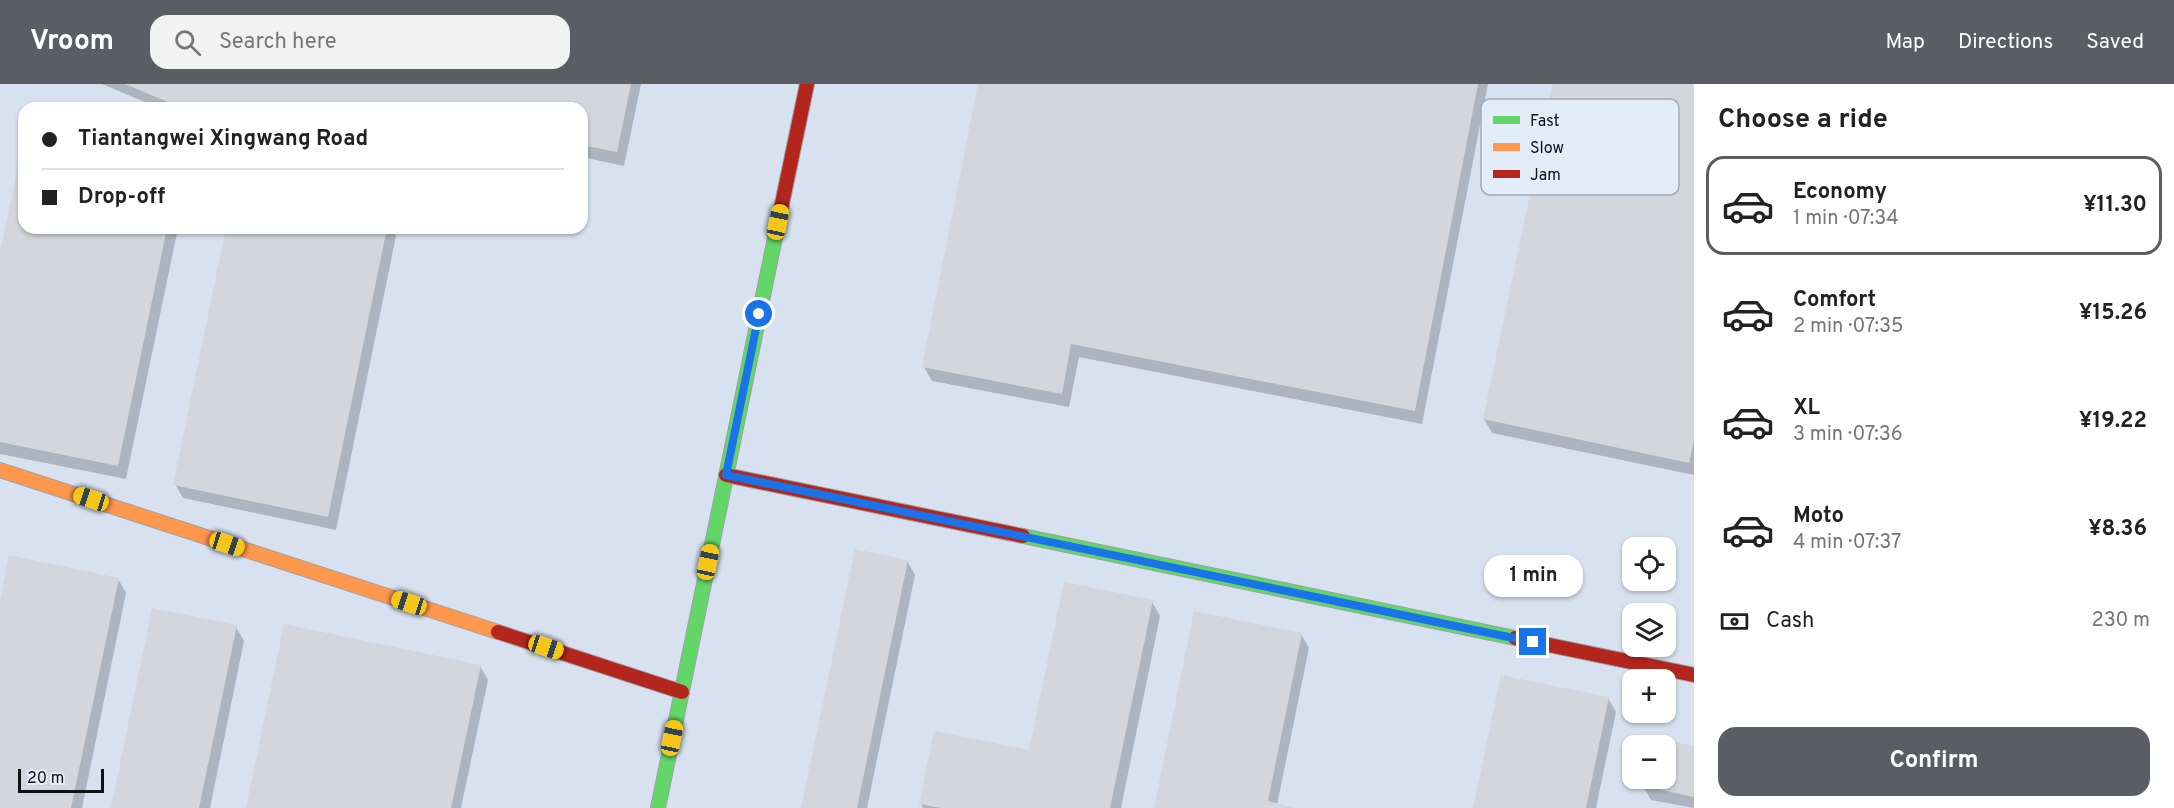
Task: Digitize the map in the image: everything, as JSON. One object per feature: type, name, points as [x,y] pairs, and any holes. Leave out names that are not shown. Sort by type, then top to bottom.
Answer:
[{"type":"street","points":[[658,808],[807,84]]},
{"type":"street","points":[[0,470],[682,692]]},
{"type":"street","points":[[726,475],[1694,675]]},
{"type":"shaded area","points":[[0,84],[1694,84],[1694,808],[0,808]]},
{"type":"building","points":[[125,84],[631,84],[617,152],[588,146],[588,102],[168,102]]},
{"type":"building","points":[[978,84],[1478,84],[1415,411],[1071,344],[1062,394],[922,367]]},
{"type":"building","points":[[1553,84],[1694,84],[1694,440],[1689,463],[1483,419],[1530,195],[1679,195],[1679,99],[1550,99]]},
{"type":"building","points":[[18,165],[18,234],[166,234],[118,466],[0,442],[0,253]]},
{"type":"building","points":[[225,234],[386,234],[328,517],[173,485]]},
{"type":"building","points":[[855,549],[908,560],[857,808],[801,808]]},
{"type":"building","points":[[9,555],[119,578],[71,808],[0,808],[0,601]]},
{"type":"building","points":[[1064,582],[1153,600],[1110,808],[941,808],[919,804],[934,731],[1029,750]]},
{"type":"building","points":[[152,608],[237,625],[199,808],[111,808]]},
{"type":"building","points":[[1194,611],[1302,633],[1268,801],[1295,808],[1154,808]]},
{"type":"building","points":[[284,624],[481,665],[451,808],[246,808]]},
{"type":"building","points":[[1501,675],[1609,697],[1586,808],[1473,808]]},
{"type":"building","points":[[1676,742],[1694,746],[1694,797],[1656,789],[1676,789]]},
{"type":"traffic: fast","points":[[658,808],[778,223]]},
{"type":"traffic: fast","points":[[1023,536],[1515,638]]},
{"type":"traffic: slow","points":[[0,470],[498,632]]},
{"type":"traffic: jam","points":[[778,223],[807,84]]},
{"type":"traffic: jam","points":[[726,475],[1023,536]]},
{"type":"traffic: jam","points":[[498,632],[682,692]]},
{"type":"traffic: jam","points":[[1515,638],[1694,675]]},
{"type":"route","points":[[759,314],[726,475],[1533,642]]}]
